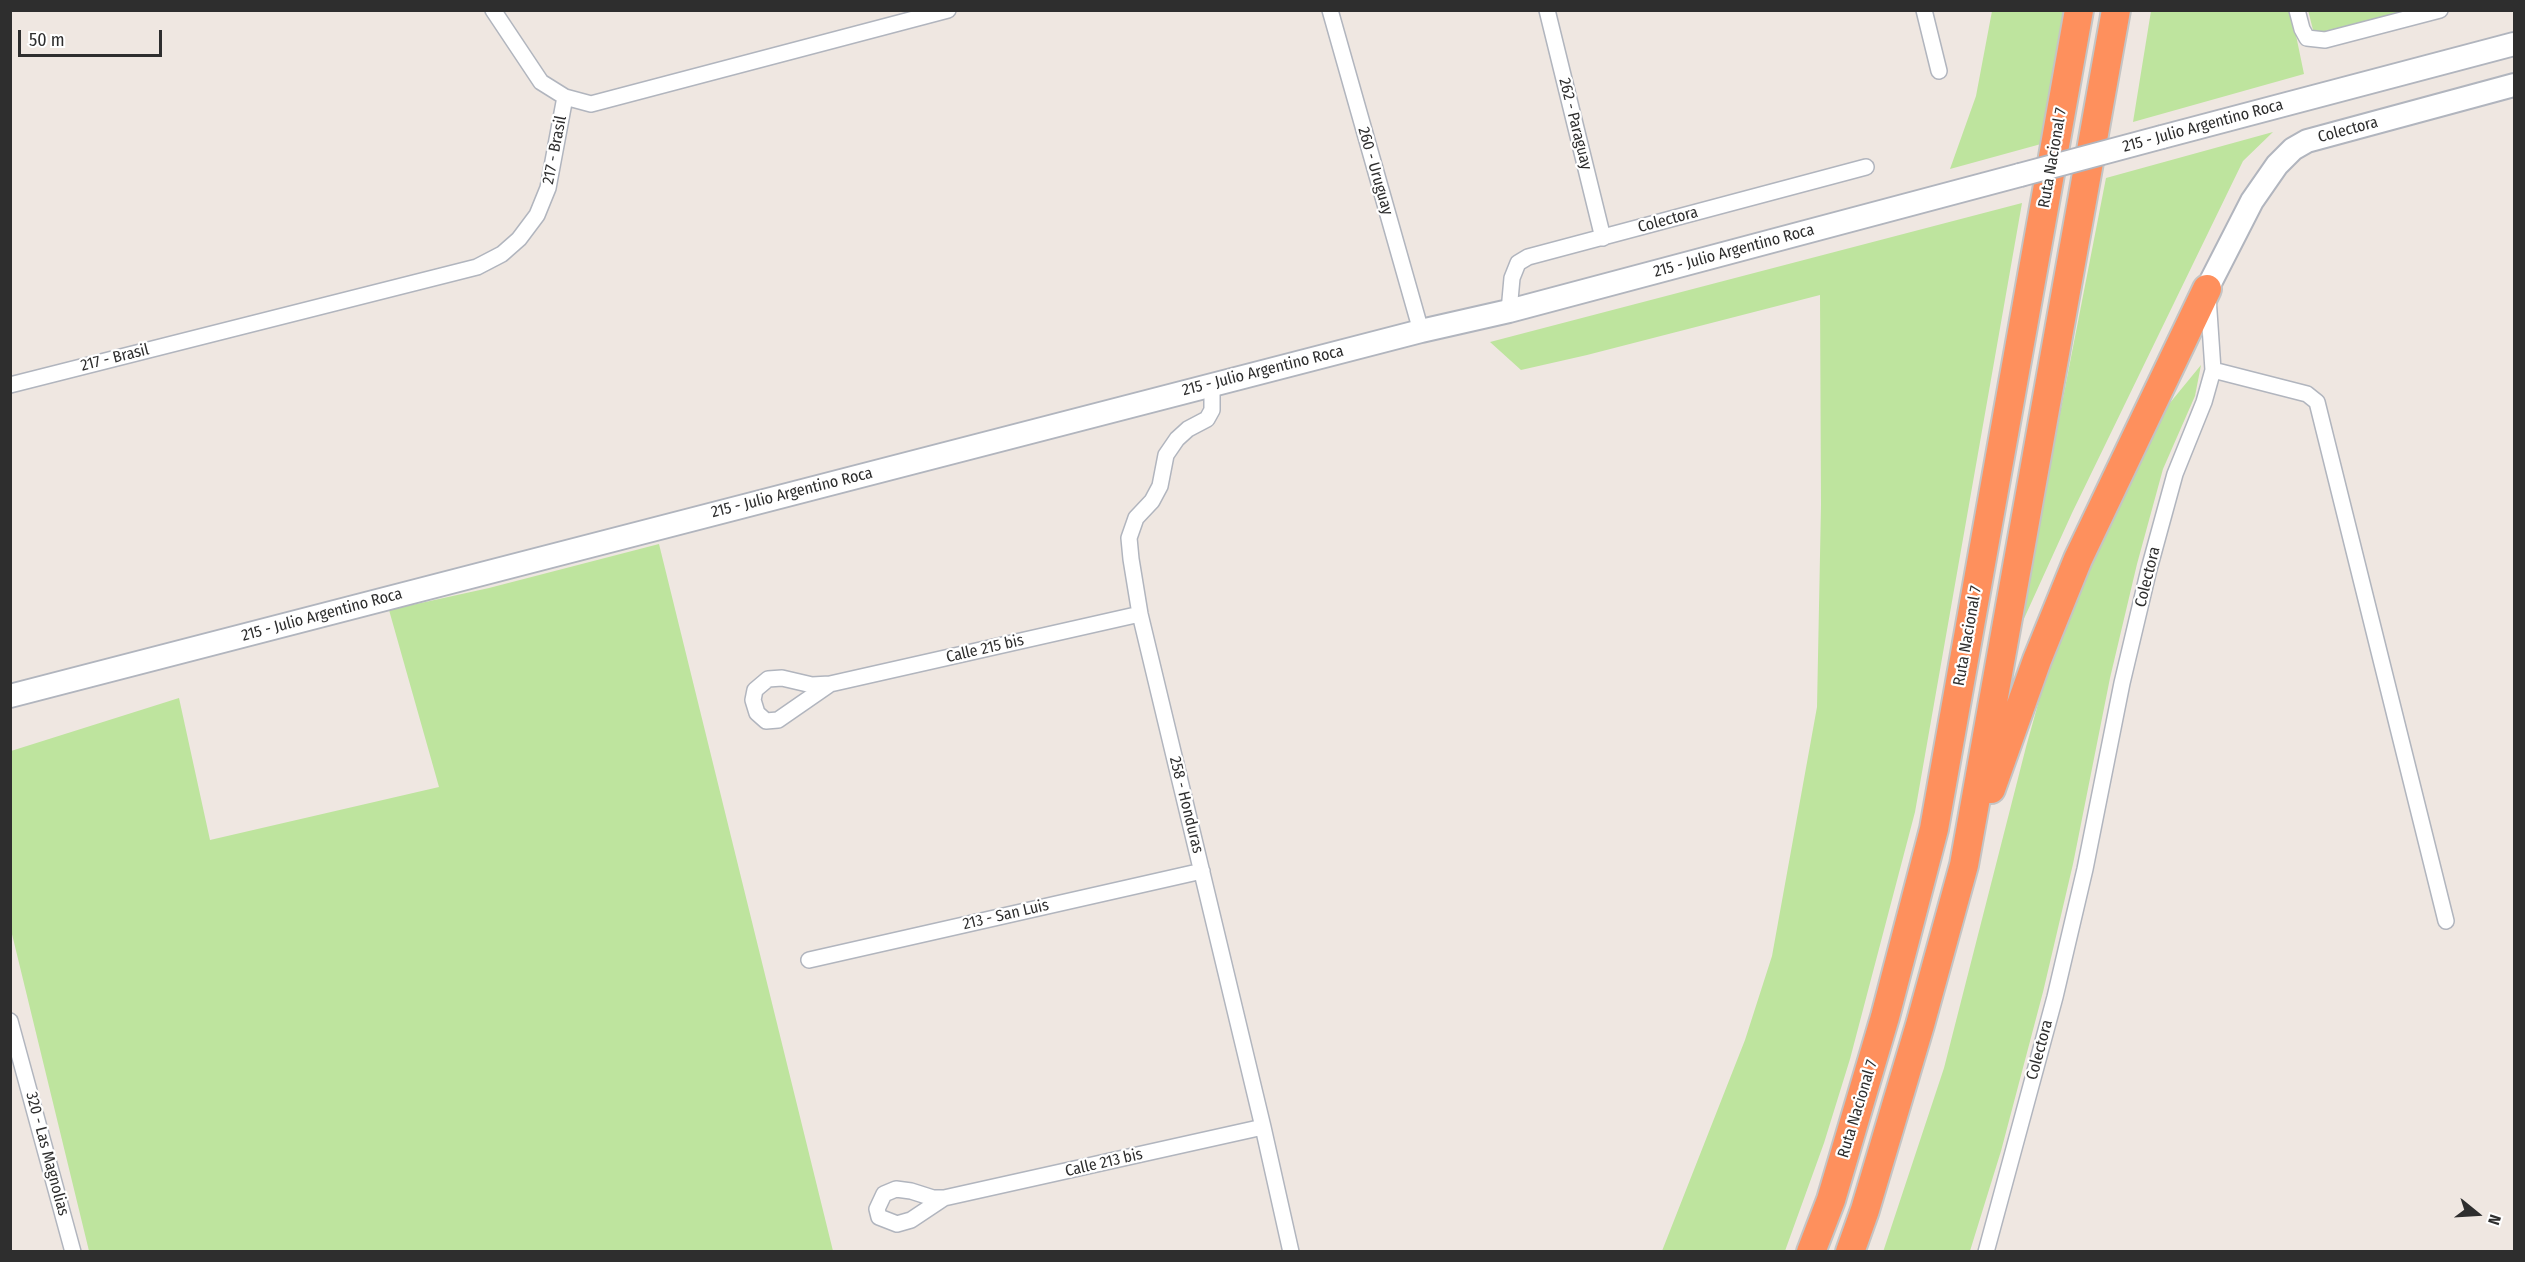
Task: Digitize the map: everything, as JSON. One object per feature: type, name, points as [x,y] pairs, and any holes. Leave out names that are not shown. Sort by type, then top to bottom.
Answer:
[{"type":"highway","name":"Ruta Nacional 7","points":[[1811,1251],[1831,1200],[1885,1017],[1934,829],[2079,10]]},
{"type":"highway","points":[[1964,865],[2116,10]]},
{"type":"highway","points":[[1850,1251],[1865,1210],[1917,1035],[1964,865],[2037,660],[2079,559],[2207,289]]},
{"type":"street","points":[[493,10],[541,82],[565,97]]},
{"type":"street","name":"217 - Brasil","points":[[10,385],[477,267],[502,255],[519,239],[537,215],[548,188],[565,97],[591,104],[601,102],[948,10]]},
{"type":"street","name":"260 - Uruguay","points":[[1330,10],[1421,331]]},
{"type":"street","name":"262 - Paraguay","points":[[1547,10],[1603,238]]},
{"type":"street","points":[[1924,10],[1939,71]]},
{"type":"street","points":[[2297,10],[2307,38],[2325,40],[2440,10]]},
{"type":"street","name":"215 - Julio Argentino Roca","points":[[10,696],[1212,384],[1509,311],[2514,44]]},
{"type":"street","name":"Colectora","points":[[1986,1251],[2055,997],[2085,869],[2122,683],[2149,569],[2175,474],[2204,402],[2213,370],[2207,289],[2252,201],[2277,165],[2293,149],[2307,141],[2514,85]]},
{"type":"street","name":"Colectora","points":[[1509,311],[1512,278],[1518,263],[1528,257],[1866,167]]},
{"type":"street","points":[[2213,370],[2307,394],[2317,402],[2446,921]]},
{"type":"street","name":"258 - Honduras","points":[[1212,384],[1212,410],[1207,420],[1188,429],[1166,455],[1160,486],[1152,501],[1136,518],[1129,538],[1140,615],[1291,1251]]},
{"type":"street","name":"Calle 215 bis","points":[[830,684],[778,720],[766,721],[757,713],[753,700],[755,690],[768,679],[782,678],[812,685],[830,684],[1140,615]]},
{"type":"street","name":"213 - San Luis","points":[[809,960],[1202,871]]},
{"type":"street","name":"320 - Las Magnolias","points":[[10,1021],[73,1251]]},
{"type":"street","name":"Calle 213 bis","points":[[944,1198],[1263,1127]]},
{"type":"green space","points":[[2308,10],[2407,11],[2314,34]]},
{"type":"green space","points":[[1992,11],[2065,11],[2041,144],[1950,169],[1976,96]]},
{"type":"green space","points":[[2151,11],[2291,11],[2304,74],[2133,122]]},
{"type":"green space","points":[[2273,132],[2243,161],[2072,513],[2017,634],[2106,178]]},
{"type":"green space","points":[[2022,203],[1915,812],[1850,1059],[1824,1143],[1785,1251],[1662,1251],[1745,1040],[1772,956],[1817,707],[1821,505],[1820,295],[1521,370],[1490,342]]},
{"type":"green space","points":[[2201,365],[2195,396],[2163,469],[2137,564],[2110,678],[2073,864],[2043,992],[2001,1151],[1970,1251],[1883,1252],[1944,1068],[2052,654],[2112,519],[2169,404]]},
{"type":"green space","points":[[659,544],[833,1251],[89,1251],[11,930],[11,751],[179,698],[210,840],[439,787],[389,610],[489,588]]}]
